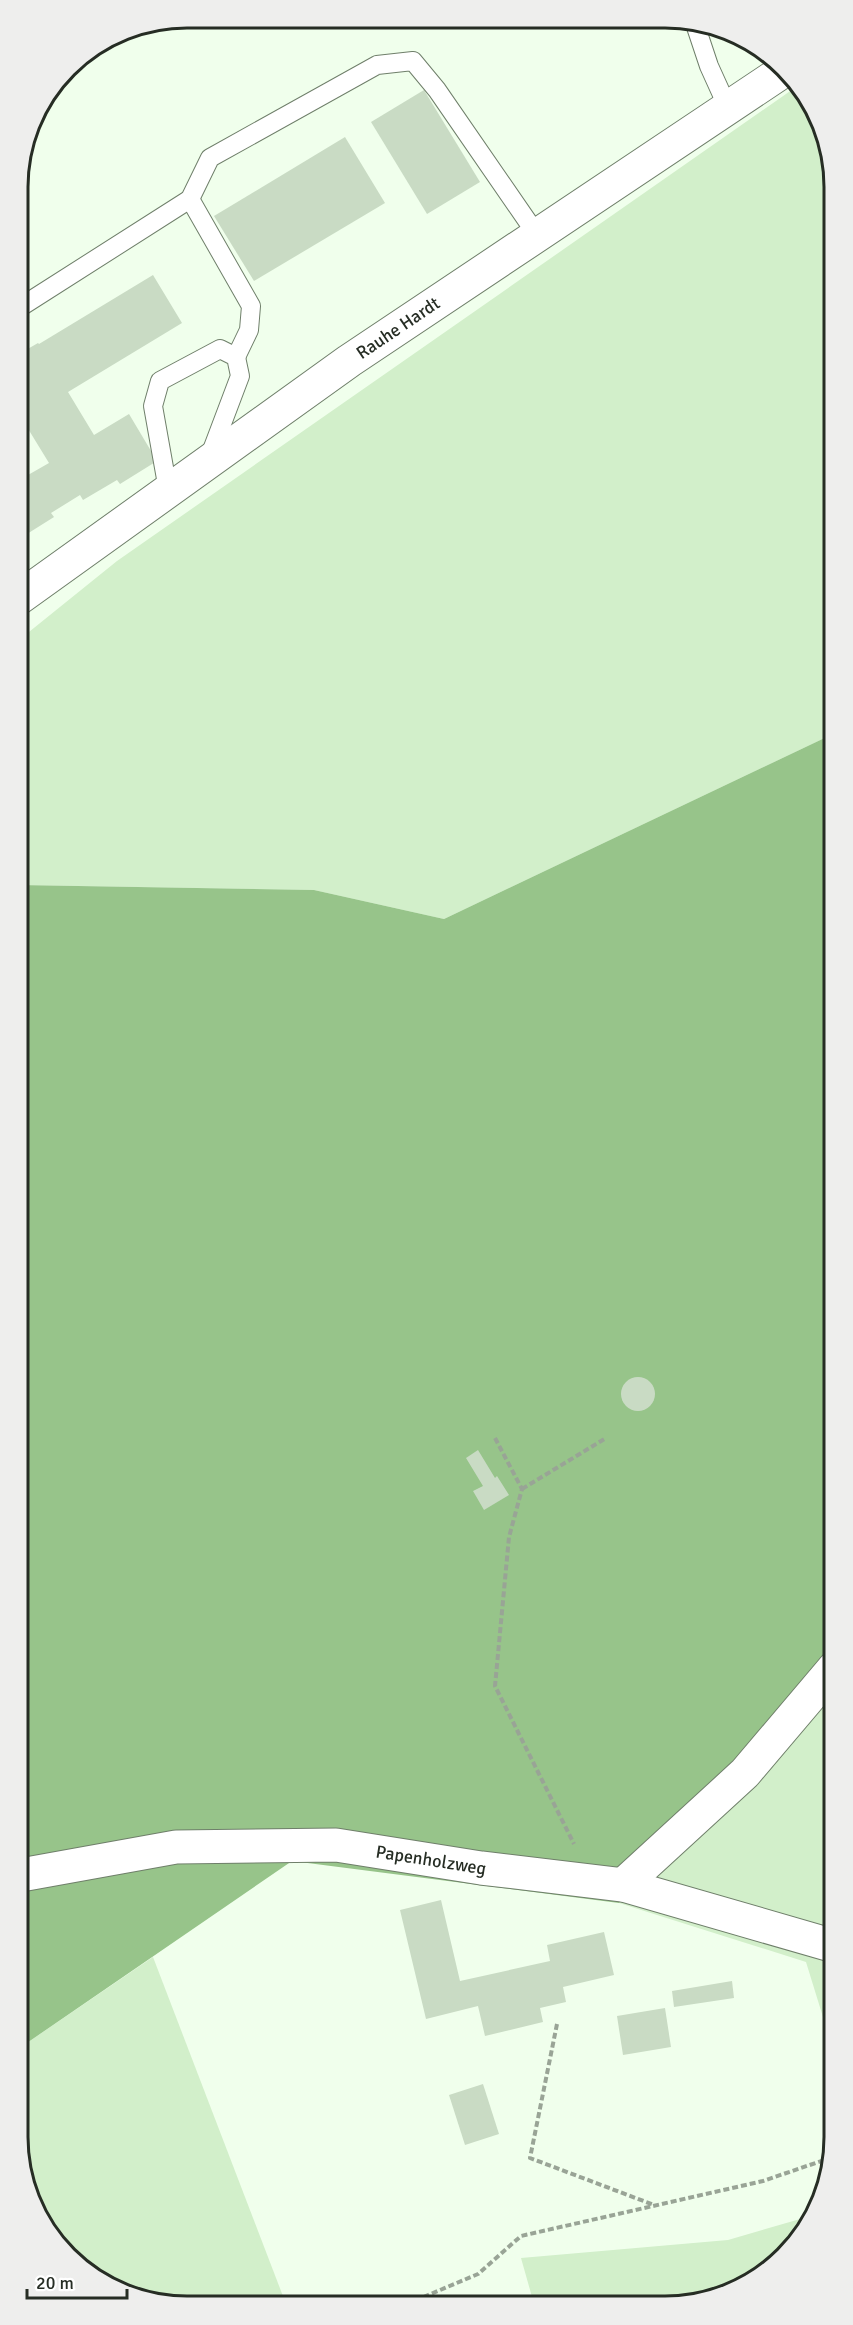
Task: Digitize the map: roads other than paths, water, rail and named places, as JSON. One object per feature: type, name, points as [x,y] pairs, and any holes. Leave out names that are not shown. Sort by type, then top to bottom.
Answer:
[{"type":"street","name":"Rauhe Hardt","points":[[29,591],[349,361],[778,75]]},
{"type":"street","points":[[608,1884],[745,1773],[824,1680]]},
{"type":"street","name":"Papenholzweg","points":[[28,1874],[176,1847],[336,1845],[481,1868],[608,1884],[824,1943]]},
{"type":"lane","points":[[698,32],[709,66],[728,108]]},
{"type":"lane","points":[[29,302],[189,199],[210,158],[377,65],[413,61],[437,90],[537,236]]},
{"type":"lane","points":[[189,199],[251,306],[249,330],[236,357],[240,376],[207,462]]},
{"type":"lane","points":[[168,490],[153,406],[160,381],[220,349],[236,357]]}]
